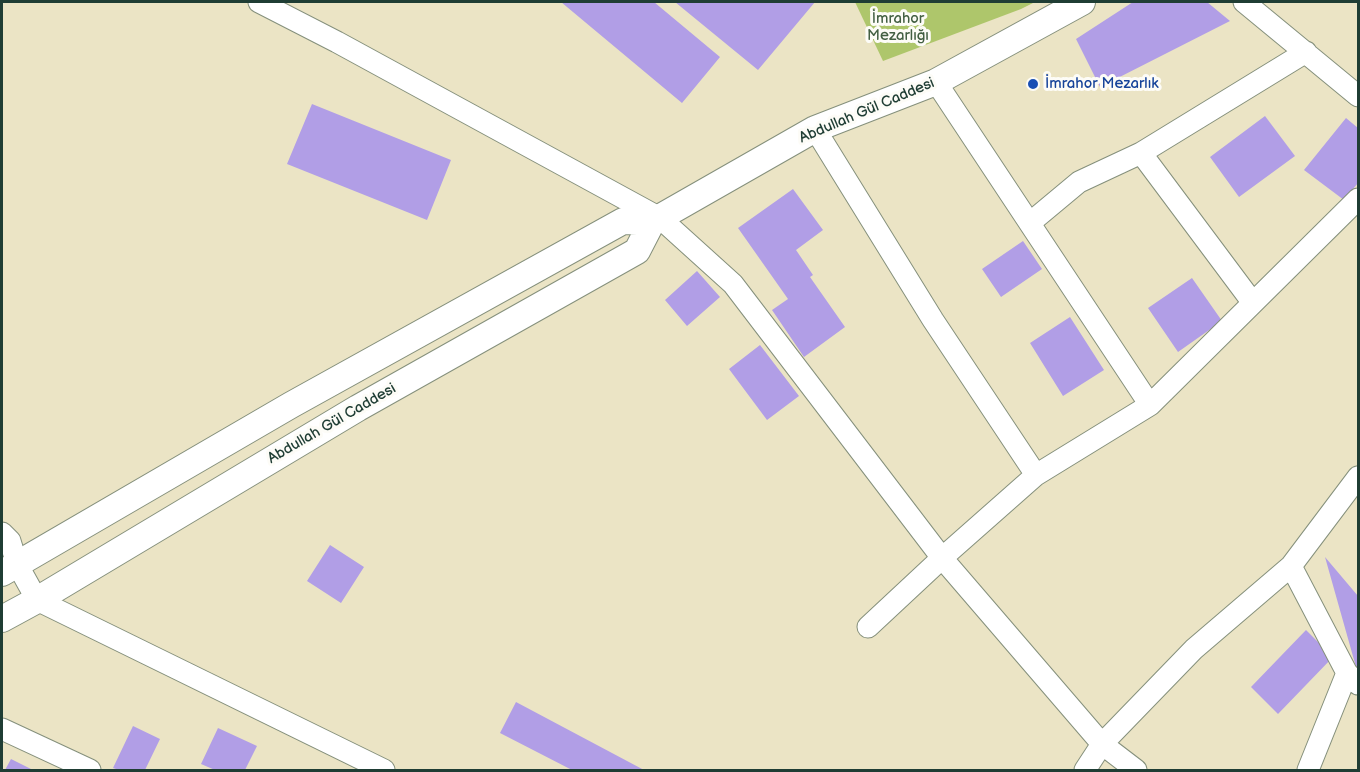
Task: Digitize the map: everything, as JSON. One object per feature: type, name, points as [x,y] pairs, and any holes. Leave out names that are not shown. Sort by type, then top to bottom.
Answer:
[{"type":"street","points":[[259,2],[337,42],[656,220],[733,284],[942,558],[1102,744],[1136,771]]},
{"type":"street","name":"Abdullah Gül Caddesi","points":[[2,619],[358,408],[637,251],[656,220],[814,129],[936,82],[1082,2]]},
{"type":"street","points":[[1244,2],[1359,96]]},
{"type":"street","points":[[1031,222],[1079,182],[1141,153],[1306,52]]},
{"type":"street","points":[[936,82],[1031,222],[1150,405]]},
{"type":"street","points":[[814,129],[933,320],[1036,475]]},
{"type":"street","points":[[1141,153],[1253,303]]},
{"type":"street","points":[[868,627],[1036,475],[1150,405],[1359,199]]},
{"type":"street","points":[[9,569],[291,405],[623,221],[656,220]]},
{"type":"street","points":[[1085,771],[1102,744],[1194,649],[1291,566],[1359,477]]},
{"type":"street","points":[[2,532],[10,541],[9,569],[37,600],[384,771]]},
{"type":"street","points":[[1291,566],[1353,678],[1308,771]]},
{"type":"street","points":[[2,729],[90,771]]},
{"type":"green space","name":"İmrahor Mezarlığı","points":[[855,2],[1035,2],[883,61]]},
{"type":"building","points":[[561,2],[654,2],[720,57],[682,103]]},
{"type":"building","points":[[675,2],[815,2],[758,70]]},
{"type":"building","points":[[1133,2],[1207,2],[1230,21],[1100,87],[1076,39]]},
{"type":"building","points":[[312,104],[451,160],[427,220],[287,164]]},
{"type":"building","points":[[1265,116],[1295,156],[1239,197],[1210,157]]},
{"type":"building","points":[[1346,118],[1358,128],[1358,183],[1344,200],[1304,170]]},
{"type":"building","points":[[793,189],[823,230],[796,250],[813,275],[810,277],[845,327],[804,357],[772,310],[788,299],[738,228]]},
{"type":"building","points":[[1023,241],[1042,269],[1001,297],[982,269]]},
{"type":"building","points":[[697,271],[720,297],[687,326],[665,300]]},
{"type":"building","points":[[1192,278],[1222,321],[1178,352],[1148,308]]},
{"type":"building","points":[[1070,317],[1104,370],[1063,396],[1030,343]]},
{"type":"building","points":[[760,345],[799,396],[767,420],[729,369]]},
{"type":"building","points":[[330,545],[364,567],[341,603],[307,581]]},
{"type":"building","points":[[1325,557],[1358,596],[1358,665],[1356,667]]},
{"type":"building","points":[[1306,630],[1333,657],[1278,714],[1251,687]]},
{"type":"building","points":[[516,702],[644,770],[572,770],[500,733]]},
{"type":"building","points":[[133,726],[160,739],[145,770],[113,768]]},
{"type":"building","points":[[218,728],[257,746],[245,770],[215,770],[201,764]]},
{"type":"building","points":[[11,759],[33,770],[5,770]]},
{"type":"place","name":"İmrahor Mezarlık","points":[[1033,84]]}]
